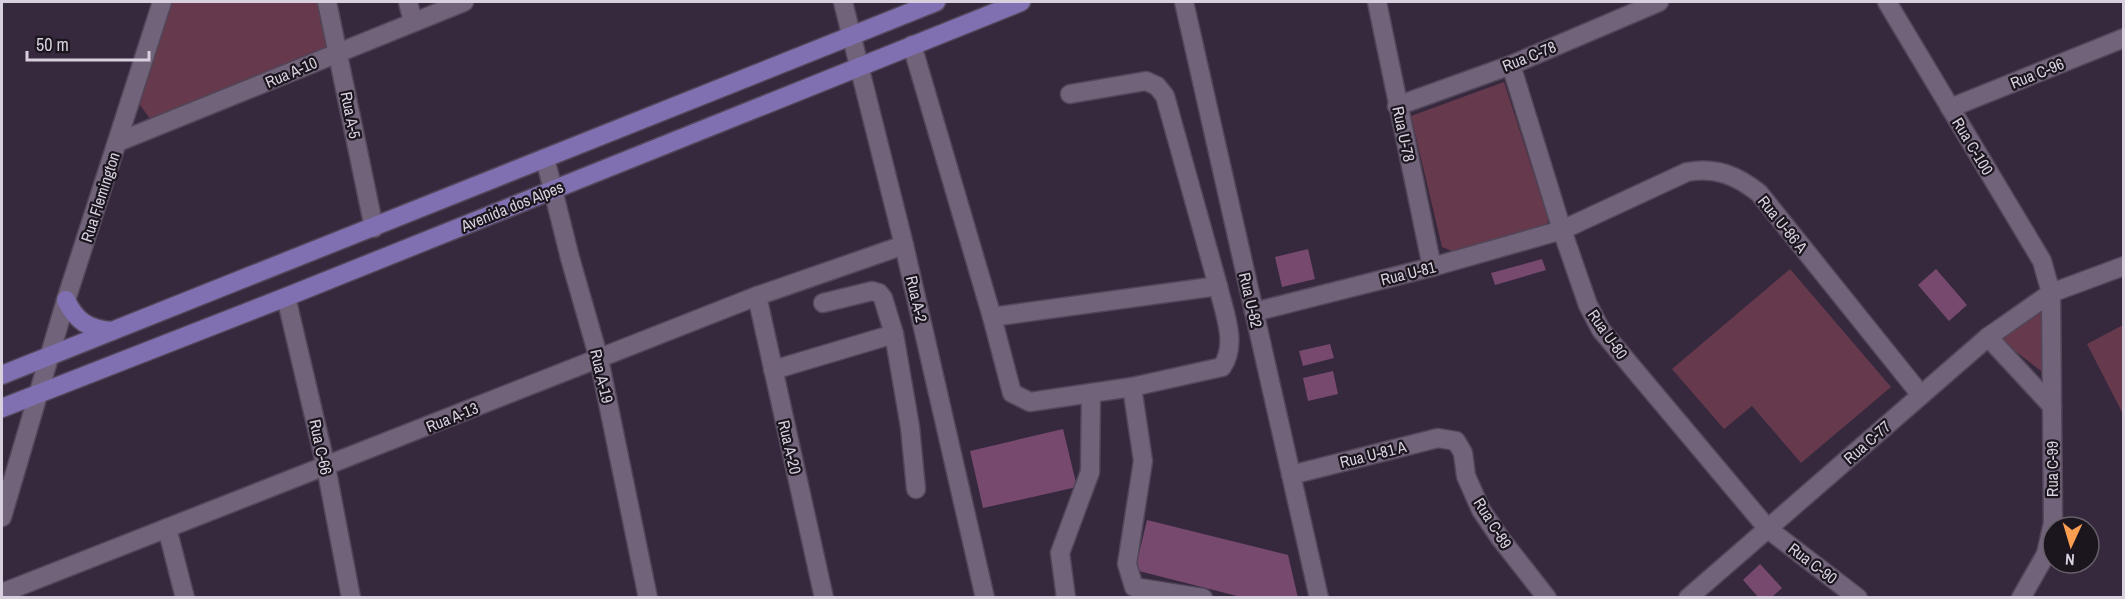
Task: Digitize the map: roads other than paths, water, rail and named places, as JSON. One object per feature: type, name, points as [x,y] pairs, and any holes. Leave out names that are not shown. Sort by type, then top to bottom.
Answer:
[{"type":"main road","name":"Avenida dos Alpes","points":[[2,375],[936,2]]},
{"type":"main road","name":"Avenida dos Alpes","points":[[2,408],[286,297],[1021,2]]},
{"type":"main road","points":[[66,300],[72,313],[83,324],[97,330],[112,331]]},
{"type":"street","name":"Rua Flemington","points":[[2,517],[66,300],[162,2]]},
{"type":"street","name":"Rua A-5","points":[[327,2],[374,228]]},
{"type":"street","points":[[408,2],[413,22]]},
{"type":"street","name":"Rua A-10","points":[[118,142],[464,2]]},
{"type":"street","name":"Rua A-2","points":[[843,2],[904,244],[985,597]]},
{"type":"street","name":"Rua U-82","points":[[1184,2],[1319,597]]},
{"type":"street","name":"Rua U-78","points":[[1377,2],[1432,267]]},
{"type":"street","name":"Rua C-78","points":[[1397,106],[1510,65],[1659,2]]},
{"type":"street","name":"Rua C-100","points":[[1887,2],[2042,261],[2051,292]]},
{"type":"street","name":"Rua C-96","points":[[1950,108],[2124,38]]},
{"type":"street","points":[[912,45],[1012,393],[1030,402],[1132,387],[1222,367],[1229,357],[1231,345],[1218,286],[1165,96],[1157,86],[1146,81],[1070,94]]},
{"type":"street","name":"Rua U-80","points":[[1510,65],[1562,230],[1588,305],[1601,330],[1767,529]]},
{"type":"street","name":"Rua A-19","points":[[545,158],[570,258],[599,359],[648,597]]},
{"type":"street","name":"Rua U-86 A","points":[[1562,230],[1687,172],[1703,169],[1720,171],[1741,179],[1759,193],[1921,395]]},
{"type":"street","name":"Rua U-81","points":[[1254,312],[1432,267],[1562,230]]},
{"type":"street","name":"Rua A-13","points":[[2,593],[757,296],[904,244]]},
{"type":"street","name":"Rua C-77","points":[[1688,597],[1988,337],[2051,292],[2124,266]]},
{"type":"street","points":[[992,317],[1218,286]]},
{"type":"street","points":[[824,303],[872,291],[879,293],[894,334],[910,427],[916,489]]},
{"type":"street","name":"Rua C-99","points":[[2021,597],[2046,554],[2053,523],[2051,292]]},
{"type":"street","name":"Rua A-20","points":[[757,296],[824,597]]},
{"type":"street","name":"Rua C-66","points":[[286,297],[326,467],[351,597]]},
{"type":"street","points":[[773,370],[894,334]]},
{"type":"street","points":[[1988,337],[2052,406]]},
{"type":"street","points":[[1132,387],[1143,461],[1127,564],[1136,592],[1203,597]]},
{"type":"street","points":[[1066,597],[1060,553],[1090,472],[1091,393]]},
{"type":"street","name":"Rua U-81 A","points":[[1291,475],[1438,438],[1456,441]]},
{"type":"street","name":"Rua C-89","points":[[1456,441],[1463,453],[1466,476],[1481,510],[1547,597]]},
{"type":"street","points":[[167,528],[185,597]]},
{"type":"street","name":"Rua C-90","points":[[1767,529],[1858,597]]}]
